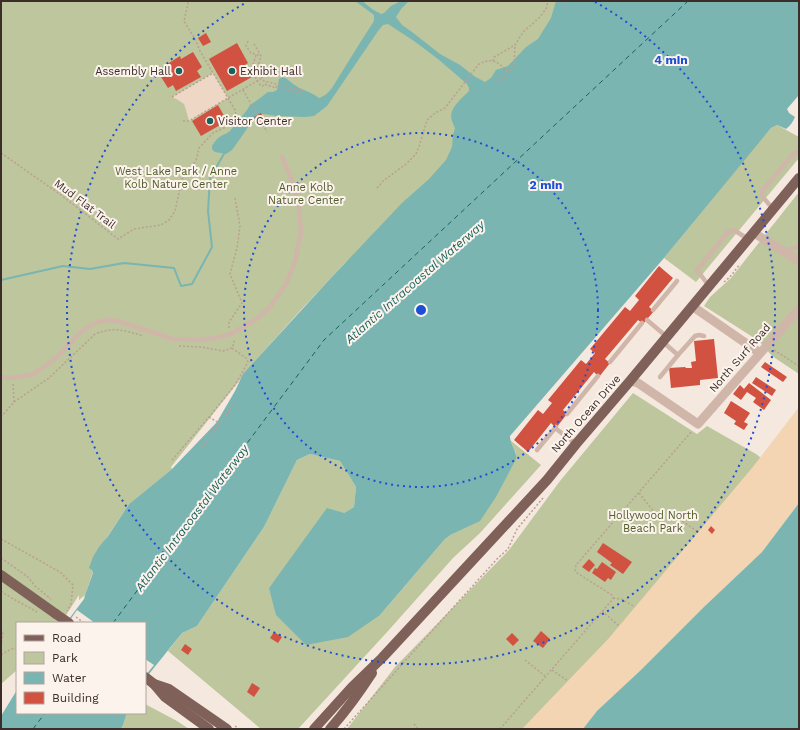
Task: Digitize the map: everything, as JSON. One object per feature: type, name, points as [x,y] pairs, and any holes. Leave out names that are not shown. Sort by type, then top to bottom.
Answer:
[{"type":"main road","name":"North Ocean Drive","points":[[314,729],[352,687],[382,658],[546,480],[665,340],[799,178]]},
{"type":"main road","points":[[1,575],[68,622]]},
{"type":"main road","name":"North Ocean Drive","points":[[330,729],[342,716],[382,658]]},
{"type":"main road","points":[[146,678],[154,684],[165,697],[209,729]]},
{"type":"main road","points":[[154,684],[170,689],[227,729]]},
{"type":"street","points":[[751,236],[799,261]]},
{"type":"street","points":[[692,306],[760,353]]},
{"type":"street","name":"North Surf Road","points":[[698,424],[799,309]]},
{"type":"street","points":[[630,381],[638,383],[698,424]]},
{"type":"lane","points":[[773,209],[762,196],[762,191],[794,153],[799,152]]},
{"type":"lane","points":[[1,377],[12,378],[34,374],[56,358],[78,335],[88,327],[98,322],[109,320],[118,321],[172,339],[200,340],[232,334],[258,318],[269,308],[287,282],[295,261],[301,232],[299,206],[294,186],[282,157]]},
{"type":"lane","points":[[709,286],[697,270],[728,232],[734,230],[751,236]]},
{"type":"lane","points":[[784,252],[799,246]]},
{"type":"lane","points":[[653,310],[677,281]]},
{"type":"lane","points":[[610,362],[644,322],[665,340],[678,355]]},
{"type":"lane","points":[[660,377],[695,336],[704,336]]},
{"type":"lane","points":[[567,414],[598,376]]},
{"type":"lane","points":[[537,450],[556,428],[576,444]]},
{"type":"path","points":[[188,1],[184,21],[228,98]]},
{"type":"path","points":[[493,61],[494,57],[515,45],[523,32],[546,10],[548,1]]},
{"type":"path","points":[[565,1],[565,6]]},
{"type":"path","points":[[248,41],[246,46],[251,53],[261,56]]},
{"type":"path","points":[[254,44],[261,56],[257,69],[264,82],[303,91],[302,94],[287,90]]},
{"type":"path","points":[[498,82],[514,67],[515,45]]},
{"type":"path","points":[[256,54],[251,71],[261,86],[264,84],[276,88],[277,85]]},
{"type":"path","points":[[377,188],[416,154],[427,120],[435,113],[445,108],[479,64],[493,61],[500,63],[508,73]]},
{"type":"path","points":[[172,97],[213,73]]},
{"type":"path","points":[[183,121],[188,121],[262,78]]},
{"type":"path","points":[[242,90],[267,132]]},
{"type":"path","name":"Mud Flat Trail","points":[[1,153],[61,195],[118,239],[134,229],[161,225],[169,220],[175,211],[182,179],[196,161],[198,148],[213,133],[226,127],[236,115],[235,110],[228,98]]},
{"type":"path","points":[[1,417],[14,402],[49,378],[95,334],[104,330],[112,329],[143,336]]},
{"type":"path","points":[[174,344],[223,351],[232,348]]},
{"type":"path","points":[[767,345],[799,366]]},
{"type":"path","points":[[12,378],[14,402]]},
{"type":"path","points":[[202,448],[237,400]]},
{"type":"path","points":[[209,417],[220,424]]},
{"type":"path","points":[[635,607],[620,599],[613,598],[612,595],[574,570],[576,565],[698,424]]},
{"type":"path","points":[[639,493],[658,518],[678,518],[698,532]]},
{"type":"path","points":[[1,539],[60,572],[74,585],[71,604],[67,610]]},
{"type":"path","points":[[1,558],[28,577],[35,586],[55,602]]},
{"type":"path","points":[[1,591],[9,597],[38,612]]},
{"type":"path","points":[[500,729],[613,598]]},
{"type":"path","points":[[602,611],[619,626]]},
{"type":"path","points":[[1,629],[3,632],[1,646]]},
{"type":"path","points":[[1,655],[11,649],[16,648]]},
{"type":"path","points":[[525,660],[546,677]]},
{"type":"path","points":[[552,670],[568,681]]},
{"type":"path","points":[[414,724],[418,729]]},
{"type":"green space","name":"West Lake Park / Anne Kolb Nature Center","points":[[1,1],[585,1],[508,121],[344,264],[255,361],[171,467],[172,469],[129,504],[105,540],[92,570],[93,572],[85,595],[79,600],[79,595],[62,622],[16,622],[16,671],[1,684]]},
{"type":"green space","points":[[777,125],[799,137],[799,158],[696,282],[664,258],[758,143],[771,128]]},
{"type":"green space","points":[[799,192],[799,374],[772,356],[759,341],[704,306],[710,297],[731,278]]},
{"type":"green space","name":"Hollywood North Beach Park","points":[[633,393],[697,434],[707,426],[756,454],[799,488],[799,503],[705,606],[641,670],[597,711],[583,729],[347,729],[395,667],[509,550],[560,481]]},
{"type":"green space","points":[[510,440],[541,465],[480,533],[453,558],[298,729],[261,729],[168,651],[182,633],[197,626],[264,527],[297,460],[310,454],[340,461],[356,487],[354,507],[344,513],[286,566],[269,588],[380,615],[445,539],[452,534],[516,453]]},
{"type":"green space","points":[[146,705],[189,729],[121,729],[127,714],[146,714]]},
{"type":"sand","points":[[799,407],[799,503],[762,552],[597,711],[583,729],[522,729],[609,638],[752,468]]},
{"type":"shaded area","points":[[213,73],[228,98],[189,121],[184,104],[172,97]]},
{"type":"water","name":"Atlantic Intracoastal Waterway","points":[[355,1],[362,1],[381,14],[391,6],[401,1],[409,1],[396,17],[402,25],[440,54],[460,65],[474,76],[485,82],[491,78],[496,70],[508,66],[526,47],[538,39],[551,18],[556,1],[799,1],[799,95],[787,109],[789,113],[795,117],[786,129],[777,125],[771,128],[664,258],[510,436],[516,459],[496,497],[480,521],[452,534],[445,539],[380,615],[348,637],[306,645],[276,615],[269,588],[327,508],[344,513],[354,507],[356,487],[340,461],[310,454],[297,460],[264,527],[197,626],[182,633],[146,678],[146,622],[67,622],[84,599],[93,573],[89,568],[93,557],[129,504],[172,469],[217,422],[243,374],[402,203],[429,179],[446,160],[452,147],[455,128],[451,115],[456,105],[469,91],[467,84],[438,59],[388,24],[383,25],[378,31],[327,106],[314,116],[277,116],[260,114],[252,121],[232,150],[226,154],[215,152],[212,149],[212,146],[217,139],[230,131],[250,105],[268,92],[277,90],[279,79],[282,77],[319,98],[325,95],[332,88],[374,21],[374,15]]},
{"type":"water","points":[[799,503],[799,729],[583,729],[597,711],[762,552]]},
{"type":"water","points":[[16,692],[16,714],[127,714],[121,729],[1,729],[1,716]]},
{"type":"pier","points":[[77,610],[94,622],[69,622]]},
{"type":"pier","points":[[146,660],[154,665],[146,675]]},
{"type":"building","points":[[206,33],[211,42],[203,46],[198,38]]},
{"type":"building","name":"Exhibit Hall","points":[[237,43],[248,63],[245,65],[252,77],[227,91],[209,59]]},
{"type":"building","name":"Assembly Hall","points":[[193,52],[202,67],[197,71],[201,77],[176,91],[173,85],[168,88],[158,72],[170,66],[169,63],[180,56],[181,59]]},
{"type":"building","name":"Visitor Center","points":[[218,105],[227,121],[201,136],[192,121]]},
{"type":"building","points":[[261,113],[265,120],[258,124],[254,117]]},
{"type":"building","points":[[659,266],[673,278],[649,307],[654,311],[643,324],[638,320],[605,359],[610,363],[599,377],[594,372],[563,410],[567,414],[556,428],[551,423],[528,452],[514,440],[538,410],[543,414],[552,403],[548,400],[581,360],[586,364],[595,353],[590,349],[625,307],[630,311],[639,300],[635,296]]},
{"type":"building","points":[[714,339],[718,378],[700,380],[700,385],[671,388],[669,368],[692,368],[691,362],[696,361],[694,341]]},
{"type":"building","points":[[765,362],[787,377],[783,382],[761,367]]},
{"type":"building","points":[[756,377],[776,390],[772,396],[752,383]]},
{"type":"building","points":[[749,383],[771,400],[764,410],[753,402],[756,398],[747,392],[741,400],[733,394],[740,385],[744,389]]},
{"type":"building","points":[[731,401],[750,413],[744,422],[748,424],[744,430],[734,424],[736,421],[724,413]]},
{"type":"building","points":[[711,526],[715,530],[712,534],[708,530]]},
{"type":"building","points":[[603,543],[632,562],[623,574],[610,565],[612,563],[597,552]]},
{"type":"building","points":[[589,559],[595,565],[589,572],[582,567]]},
{"type":"building","points":[[602,562],[616,572],[611,580],[608,578],[605,582],[592,573]]},
{"type":"building","points":[[541,631],[550,639],[543,648],[533,641]]},
{"type":"building","points":[[274,632],[282,637],[278,643],[270,638]]},
{"type":"building","points":[[512,633],[519,640],[513,646],[506,639]]},
{"type":"building","points":[[185,644],[192,649],[188,655],[181,650]]},
{"type":"building","points":[[252,683],[260,688],[254,697],[247,692]]},
{"type":"waterway","points":[[1,280],[63,266],[90,269],[124,263],[174,268],[181,286],[192,284],[212,247],[208,211],[210,178],[225,152]]},
{"type":"ferry route","points":[[114,622],[324,340],[688,1]]},
{"type":"ferry route","points":[[33,729],[44,714]]},
{"type":"place","name":"Assembly Hall","points":[[179,71]]},
{"type":"place","name":"Exhibit Hall","points":[[232,71]]},
{"type":"place","name":"Visitor Center","points":[[210,121]]},
{"type":"park label","name":"Anne Kolb Nature Center","points":[[306,193]]}]
